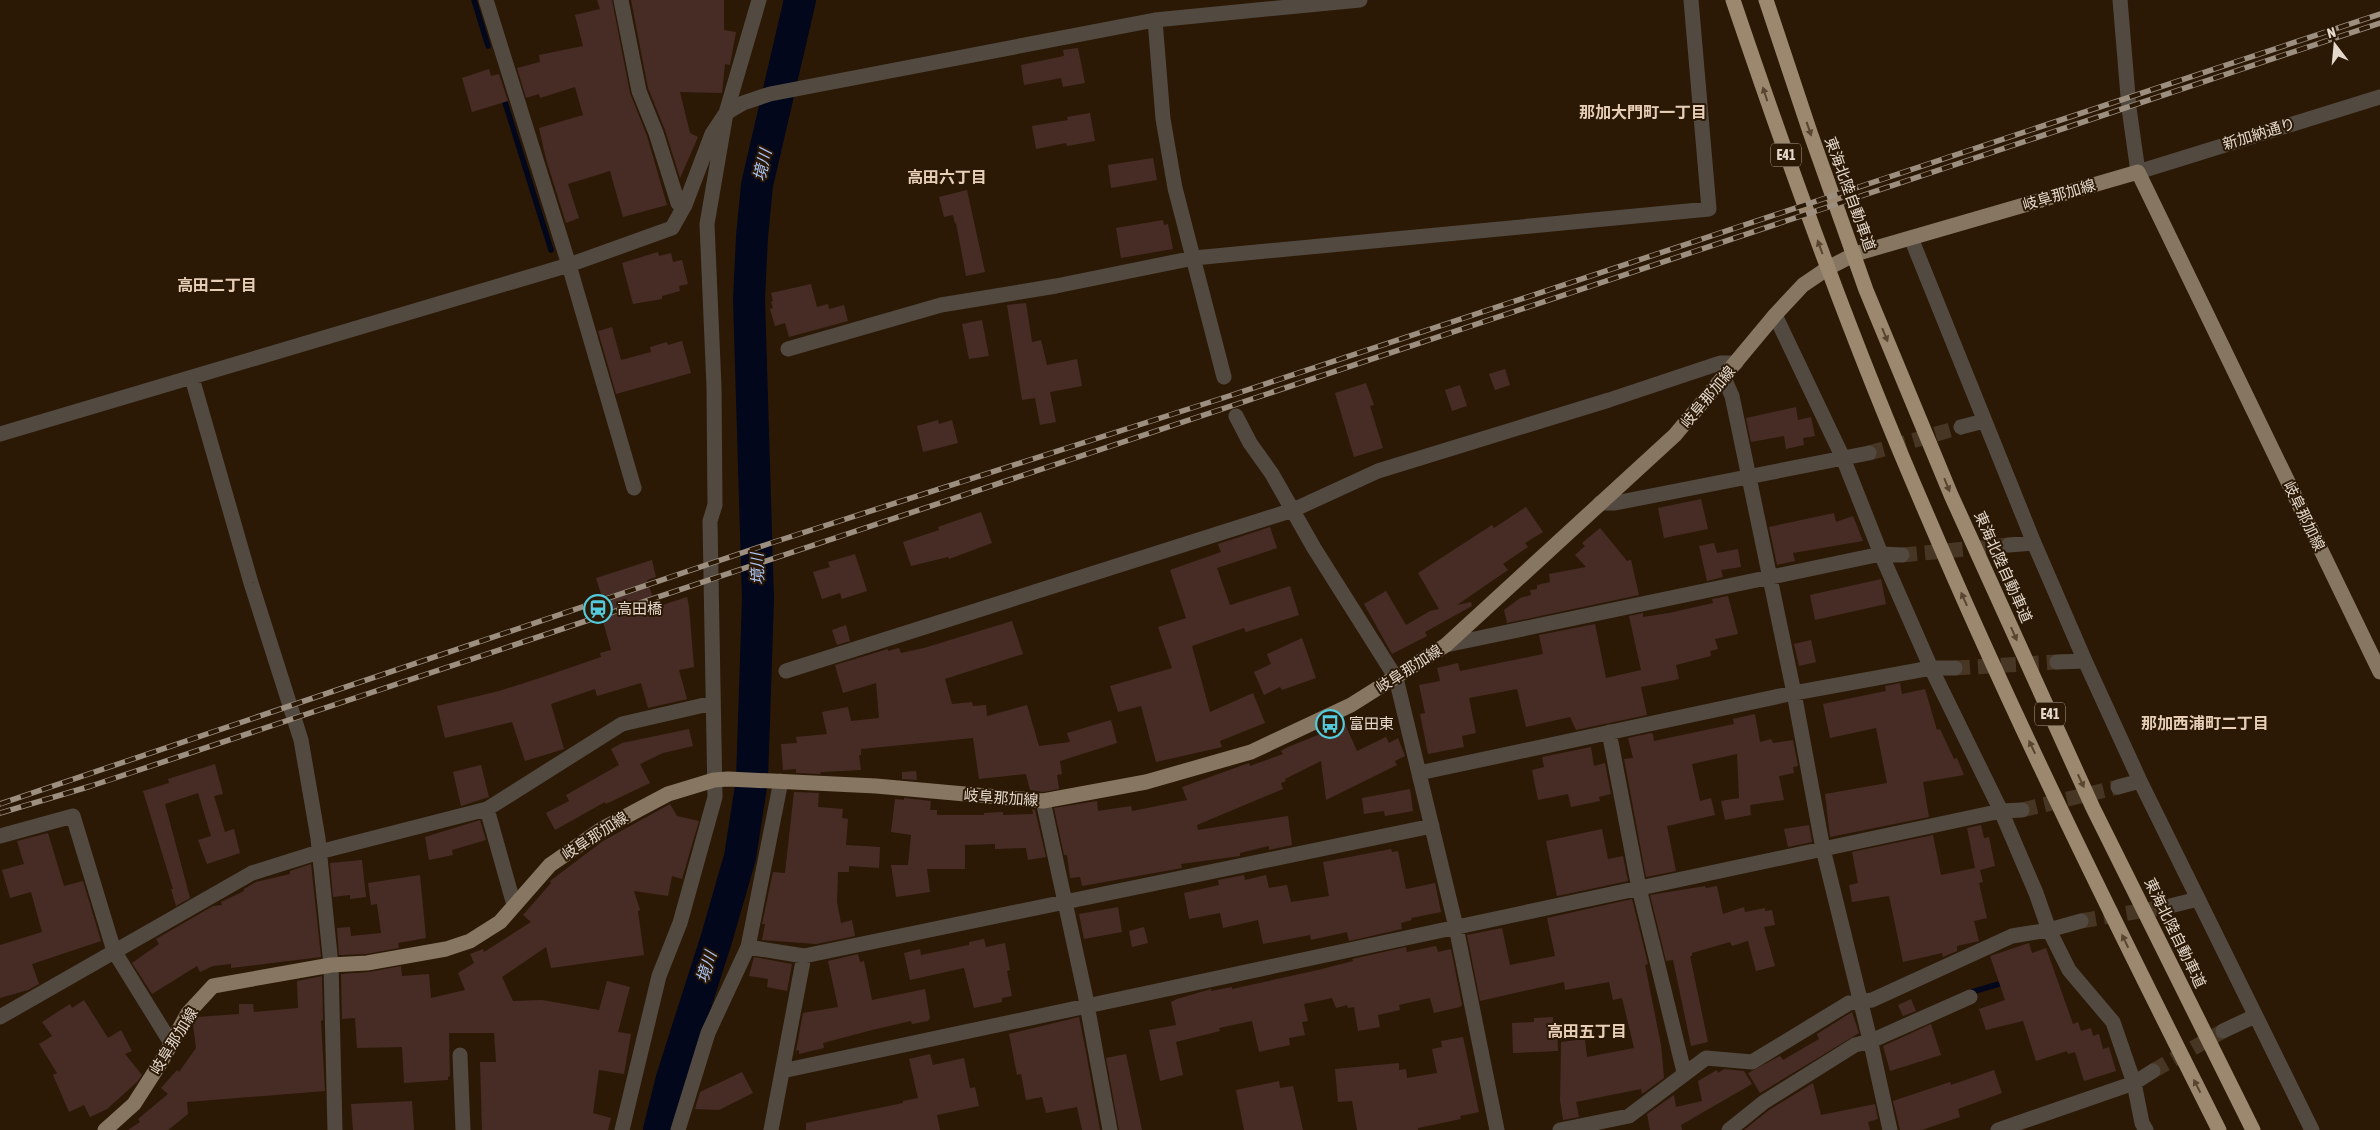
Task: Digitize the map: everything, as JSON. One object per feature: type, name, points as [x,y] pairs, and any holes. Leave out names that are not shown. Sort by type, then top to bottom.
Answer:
[{"type":"highway","name":"E41","points":[[1734,0],[1782,146],[1843,309],[1926,515],[1999,677],[2138,967],[2219,1130]]},
{"type":"highway","name":"東海北陸自動車道","points":[[1766,0],[1866,290],[1951,495],[2085,790],[2253,1130]]},
{"type":"main road","name":"岐阜那加線","points":[[105,1130],[134,1104],[188,1013],[213,986],[331,965],[367,963],[446,948],[470,941],[500,922],[550,865],[602,829],[666,795],[721,779],[876,786],[1043,802],[1146,782],[1250,752],[1351,704],[1396,678],[1446,645],[1676,435],[1775,315],[1803,285],[1828,268],[1855,254],[2138,172],[2380,672]]},
{"type":"street","points":[[486,0],[569,265],[634,488]]},
{"type":"street","points":[[621,0],[639,92],[656,133],[678,202],[685,205]]},
{"type":"street","points":[[622,1130],[659,976],[680,923],[721,779],[713,703],[710,521],[715,505],[714,387],[707,224],[726,112],[759,0]]},
{"type":"street","points":[[0,434],[569,265],[672,228],[685,205],[712,134],[726,112],[743,103],[770,94],[1155,20],[1360,0]]},
{"type":"street","points":[[788,349],[941,305],[1056,286],[1194,258],[1709,210],[1691,0]]},
{"type":"street","points":[[2120,0],[2129,108],[2138,172]]},
{"type":"street","points":[[1155,20],[1163,119],[1175,188],[1224,377]]},
{"type":"street","name":"新加納通り","points":[[2138,172],[2380,97]]},
{"type":"street","points":[[1910,238],[2034,543],[2085,661],[2140,781],[2312,1130]]},
{"type":"street","points":[[1775,315],[1843,458],[1881,554],[1931,668],[2001,811],[2036,892],[2049,930],[2069,970],[2113,1022],[2134,1083],[2142,1128]]},
{"type":"street","points":[[786,671],[1293,510],[1378,471],[1609,400],[1720,363],[1736,363]]},
{"type":"street","points":[[192,378],[251,583],[301,740],[320,852],[331,965],[335,1130]]},
{"type":"street","points":[[1724,378],[1732,396],[1771,579],[1823,849],[1890,1130]]},
{"type":"street","points":[[1236,416],[1396,678],[1456,927],[1497,1130]]},
{"type":"street","points":[[1961,427],[1984,421]]},
{"type":"street","points":[[1600,503],[1615,503],[1869,453]]},
{"type":"street","points":[[2010,545],[2034,543]]},
{"type":"street","points":[[1446,645],[1771,579],[1881,554],[1902,555]]},
{"type":"street","points":[[2057,662],[2085,661]]},
{"type":"street","points":[[1419,773],[1794,693],[1931,668],[1955,668]]},
{"type":"street","points":[[0,1017],[252,872],[487,808],[622,724],[713,703]]},
{"type":"street","points":[[1609,732],[1639,888],[1684,1072]]},
{"type":"street","points":[[678,1130],[708,1033],[748,946],[776,781]]},
{"type":"street","points":[[2118,787],[2140,781]]},
{"type":"street","points":[[1043,802],[1110,1130]]},
{"type":"street","points":[[487,808],[514,905]]},
{"type":"street","points":[[782,1071],[2001,811],[2022,810]]},
{"type":"street","points":[[0,836],[73,816],[114,951],[171,1043]]},
{"type":"street","points":[[748,946],[804,956],[1432,826]]},
{"type":"street","points":[[2170,906],[2198,899]]},
{"type":"street","points":[[1560,1130],[1629,1116],[1684,1072],[1706,1058],[1752,1062],[1849,1003],[1872,1000],[2012,936],[2049,930],[2081,921]]},
{"type":"street","points":[[771,1130],[804,956]]},
{"type":"street","points":[[1729,1130],[1764,1102],[1855,1045],[1870,1041],[1970,997]]},
{"type":"street","points":[[2223,1031],[2255,1016]]},
{"type":"street","points":[[460,1055],[463,1130]]},
{"type":"street","points":[[1998,1130],[2134,1083],[2153,1072]]},
{"type":"building","points":[[597,0],[612,0],[630,93],[647,136],[667,205],[623,217],[610,171],[568,184],[579,218],[566,223],[546,159],[539,128],[583,115],[575,87],[540,98],[539,94],[526,98],[517,68],[540,62],[539,55],[583,46],[575,15],[600,9]]},
{"type":"building","points":[[631,0],[724,0],[724,30],[736,32],[730,65],[725,64],[722,93],[680,92],[690,133],[698,137],[680,178],[665,130],[648,88]]},
{"type":"building","points":[[1078,48],[1085,83],[1063,87],[1061,78],[1024,85],[1021,65],[1064,56],[1063,50]]},
{"type":"building","points":[[489,69],[491,76],[499,74],[508,101],[472,112],[462,78]]},
{"type":"building","points":[[1090,113],[1095,141],[1067,146],[1066,143],[1036,149],[1032,126],[1068,120],[1067,117]]},
{"type":"building","points":[[1153,158],[1157,180],[1111,188],[1108,165]]},
{"type":"building","points":[[967,190],[985,272],[966,276],[956,223],[953,215],[944,217],[939,197]]},
{"type":"building","points":[[1163,220],[1164,225],[1168,224],[1173,249],[1121,258],[1116,228]]},
{"type":"building","points":[[658,252],[659,256],[671,253],[673,262],[682,260],[688,284],[679,286],[680,291],[662,296],[662,299],[633,304],[622,263]]},
{"type":"building","points":[[811,284],[817,307],[828,304],[829,309],[844,305],[848,321],[789,337],[785,323],[775,326],[770,309],[773,308],[771,293]]},
{"type":"building","points":[[1026,303],[1032,342],[1041,340],[1047,365],[1077,359],[1082,386],[1050,392],[1056,422],[1040,425],[1035,398],[1022,400],[1007,305]]},
{"type":"building","points":[[982,320],[989,356],[969,359],[962,324]]},
{"type":"building","points":[[612,327],[621,360],[651,352],[650,347],[667,342],[668,345],[682,341],[691,373],[616,394],[598,331]]},
{"type":"building","points":[[1505,369],[1510,385],[1495,390],[1489,374]]},
{"type":"building","points":[[1366,383],[1374,405],[1370,406],[1383,448],[1354,457],[1335,393]]},
{"type":"building","points":[[1460,385],[1467,406],[1452,411],[1445,390]]},
{"type":"building","points":[[1796,407],[1798,420],[1811,417],[1815,436],[1803,438],[1804,445],[1786,449],[1784,436],[1751,442],[1746,418]]},
{"type":"building","points":[[938,420],[939,424],[952,420],[958,443],[923,452],[917,426]]},
{"type":"building","points":[[1701,499],[1708,529],[1664,538],[1658,508]]},
{"type":"building","points":[[1526,507],[1543,532],[1525,543],[1528,547],[1503,564],[1508,570],[1457,605],[1471,602],[1472,606],[1425,632],[1427,636],[1392,654],[1364,604],[1386,591],[1406,625],[1430,611],[1439,609],[1418,573],[1492,525],[1494,528]]},
{"type":"building","points":[[981,512],[992,543],[949,559],[948,557],[911,566],[903,542],[939,530],[938,527]]},
{"type":"building","points":[[1834,513],[1836,522],[1853,516],[1863,541],[1793,553],[1795,561],[1777,565],[1769,527]]},
{"type":"building","points":[[1270,527],[1277,548],[1217,568],[1230,605],[1290,586],[1299,615],[1246,632],[1244,628],[1192,646],[1210,712],[1253,693],[1265,723],[1220,741],[1222,747],[1156,762],[1141,706],[1118,712],[1110,686],[1172,668],[1158,627],[1186,618],[1170,570],[1221,552],[1218,544]]},
{"type":"building","points":[[1600,528],[1627,561],[1631,560],[1639,595],[1507,623],[1504,610],[1520,598],[1531,595],[1530,590],[1537,589],[1537,585],[1550,582],[1549,574],[1586,567],[1575,555],[1585,546],[1582,543]]},
{"type":"building","points":[[1714,543],[1717,553],[1738,549],[1741,567],[1721,570],[1723,577],[1707,581],[1699,546]]},
{"type":"building","points":[[855,554],[867,591],[842,599],[840,593],[822,599],[813,572],[830,567],[828,562]]},
{"type":"building","points":[[652,560],[656,577],[647,580],[656,607],[687,597],[694,667],[679,670],[687,699],[648,708],[641,683],[597,696],[595,689],[551,704],[564,749],[525,761],[512,722],[445,738],[437,706],[499,691],[546,676],[601,657],[600,653],[611,650],[602,618],[608,616],[596,578]]},
{"type":"building","points":[[1881,579],[1886,604],[1815,620],[1810,595]]},
{"type":"building","points":[[1728,596],[1738,634],[1715,639],[1718,649],[1710,651],[1711,656],[1676,665],[1679,679],[1641,687],[1647,715],[1576,730],[1570,717],[1526,727],[1517,689],[1469,698],[1476,733],[1462,736],[1464,747],[1428,754],[1420,714],[1425,713],[1419,685],[1440,681],[1437,668],[1458,663],[1460,671],[1543,654],[1539,635],[1595,624],[1606,678],[1641,670],[1629,616],[1643,613],[1643,617],[1669,613],[1713,603],[1712,599]]},
{"type":"building","points":[[1012,621],[1023,654],[945,679],[952,704],[972,702],[973,706],[986,705],[987,716],[1027,705],[1039,746],[1070,742],[1067,733],[1111,720],[1117,743],[1060,761],[1062,774],[1057,775],[1059,789],[1043,792],[1030,790],[1026,774],[979,779],[973,738],[861,749],[861,755],[859,755],[861,770],[821,772],[820,774],[796,773],[796,769],[783,770],[781,744],[797,743],[796,737],[827,734],[822,712],[848,707],[851,721],[879,718],[876,683],[843,693],[835,665],[888,649],[888,651],[899,648],[901,653],[924,648]]},
{"type":"building","points":[[846,625],[850,641],[837,645],[832,630]]},
{"type":"building","points":[[1302,638],[1316,678],[1282,690],[1280,687],[1264,695],[1254,672],[1271,664],[1267,654]]},
{"type":"building","points":[[1811,640],[1816,662],[1799,666],[1794,644]]},
{"type":"building","points":[[1900,683],[1902,694],[1925,689],[1937,730],[1940,729],[1954,759],[1957,758],[1964,775],[1923,782],[1929,817],[1830,837],[1825,794],[1887,783],[1876,728],[1830,738],[1823,704],[1886,691],[1885,686]]},
{"type":"building","points":[[1755,714],[1760,742],[1771,739],[1773,743],[1793,740],[1798,766],[1793,767],[1794,773],[1779,776],[1784,800],[1750,805],[1751,815],[1725,820],[1721,801],[1739,798],[1737,754],[1692,764],[1700,801],[1711,798],[1715,815],[1667,826],[1676,871],[1646,877],[1624,759],[1633,758],[1628,738],[1651,733],[1653,734],[1654,741],[1734,724],[1733,719]]},
{"type":"building","points":[[1345,724],[1357,751],[1386,737],[1389,743],[1398,738],[1405,756],[1395,761],[1397,765],[1326,800],[1321,761],[1285,779],[1286,781],[1281,783],[1283,789],[1197,825],[1198,830],[1288,816],[1292,845],[1269,850],[1269,846],[1240,853],[1240,856],[1181,864],[1182,868],[1082,886],[1080,877],[1070,878],[1067,855],[1064,855],[1054,808],[1097,801],[1098,811],[1131,806],[1132,811],[1187,800],[1182,787],[1249,763],[1250,766],[1283,754],[1281,751],[1288,747]]},
{"type":"building","points":[[689,729],[693,746],[663,753],[640,764],[650,783],[606,804],[605,802],[555,830],[546,813],[569,801],[566,795],[619,765],[611,749],[622,743]]},
{"type":"building","points":[[1591,747],[1594,766],[1605,763],[1611,794],[1599,797],[1600,801],[1571,807],[1568,794],[1538,800],[1532,770],[1544,767],[1542,757]]},
{"type":"building","points":[[215,764],[223,794],[214,796],[225,832],[234,829],[240,853],[207,864],[198,840],[211,836],[198,793],[165,804],[190,898],[176,906],[171,889],[173,889],[143,791],[169,783],[168,779]]},
{"type":"building","points":[[481,765],[489,797],[461,806],[453,772]]},
{"type":"building","points":[[916,771],[917,780],[902,779],[902,772]]},
{"type":"building","points":[[1410,789],[1413,811],[1385,816],[1384,811],[1364,814],[1362,798]]},
{"type":"building","points":[[794,792],[819,793],[818,807],[843,809],[842,818],[848,819],[846,845],[880,847],[879,868],[849,866],[849,872],[838,872],[837,902],[841,923],[852,920],[855,936],[816,944],[762,940],[765,924],[762,924],[773,872],[785,873]]},
{"type":"building","points":[[904,798],[931,801],[930,810],[937,810],[937,815],[984,815],[984,813],[1003,812],[1003,815],[1033,814],[1032,809],[1035,810],[1046,857],[1028,860],[1026,848],[995,849],[995,844],[965,845],[965,869],[927,869],[930,892],[896,897],[891,865],[908,865],[911,835],[891,832],[895,799],[904,800]]},
{"type":"building","points":[[670,804],[677,816],[699,821],[682,879],[672,876],[668,896],[634,891],[640,910],[638,911],[644,955],[551,968],[546,947],[502,977],[513,1001],[542,1000],[599,1010],[607,981],[630,987],[618,1032],[631,1034],[624,1074],[599,1070],[593,1113],[611,1118],[608,1130],[482,1130],[480,1062],[496,1062],[494,1033],[449,1033],[450,1076],[448,1080],[404,1083],[402,1047],[357,1048],[355,1018],[342,1019],[341,974],[369,972],[401,966],[402,976],[429,974],[431,998],[465,990],[458,973],[474,963],[470,954],[483,949],[484,952],[531,922],[523,915],[551,883],[550,881],[603,841]]},
{"type":"building","points":[[480,820],[486,840],[452,850],[453,855],[429,860],[425,837]]},
{"type":"building","points":[[1809,825],[1812,842],[1788,847],[1784,829]]},
{"type":"building","points":[[1981,825],[1984,838],[1989,837],[1995,866],[1980,870],[1983,882],[1979,883],[1987,918],[1974,921],[1979,941],[1957,946],[1957,951],[1943,957],[1942,953],[1903,962],[1889,896],[1852,902],[1849,885],[1858,883],[1852,852],[1933,835],[1941,875],[1975,868],[1967,828]]},
{"type":"building","points":[[1602,829],[1608,859],[1623,856],[1628,881],[1557,896],[1546,841]]},
{"type":"building","points":[[48,833],[64,886],[83,881],[101,941],[32,964],[39,984],[28,990],[0,998],[0,945],[42,932],[31,892],[10,898],[2,870],[24,864],[17,841]]},
{"type":"building","points":[[1391,849],[1392,852],[1398,851],[1406,889],[1435,883],[1441,912],[1411,918],[1412,920],[1401,923],[1402,929],[1349,941],[1347,932],[1311,940],[1310,935],[1263,944],[1258,920],[1223,928],[1220,913],[1189,919],[1184,893],[1219,885],[1218,880],[1244,875],[1245,880],[1266,875],[1269,888],[1287,885],[1291,902],[1329,896],[1323,862]]},
{"type":"building","points":[[362,860],[366,897],[350,899],[350,895],[333,897],[330,863]]},
{"type":"building","points":[[311,864],[321,957],[231,968],[231,964],[213,966],[200,972],[197,966],[152,994],[132,963],[159,944],[156,939],[213,906],[222,905],[221,902],[244,891],[244,889],[256,882],[290,874],[290,871]]},
{"type":"building","points":[[420,875],[426,938],[398,943],[399,948],[366,954],[339,955],[337,928],[350,927],[351,936],[381,933],[377,904],[371,905],[368,883]]},
{"type":"building","points":[[1705,886],[1706,888],[1717,886],[1723,914],[1744,907],[1745,912],[1765,908],[1765,911],[1772,910],[1775,925],[1764,927],[1775,966],[1756,971],[1748,941],[1732,946],[1730,942],[1692,953],[1692,956],[1690,956],[1708,1042],[1691,1046],[1673,960],[1666,961],[1650,895]]},
{"type":"building","points":[[1632,899],[1648,964],[1645,965],[1661,1045],[1664,1078],[1642,1094],[1641,1089],[1576,1102],[1579,1117],[1563,1120],[1560,1100],[1561,1042],[1585,1039],[1587,1057],[1634,1048],[1622,998],[1613,1000],[1609,982],[1565,990],[1564,982],[1480,1001],[1467,935],[1502,928],[1510,965],[1555,956],[1547,918]]},
{"type":"building","points":[[1118,907],[1122,932],[1084,939],[1079,914]]},
{"type":"building","points":[[1144,927],[1148,943],[1132,947],[1129,931]]},
{"type":"building","points":[[984,939],[986,947],[1005,943],[1010,970],[1007,971],[1012,996],[1002,998],[1002,1002],[974,1008],[964,968],[910,980],[904,953],[920,949],[921,955],[969,945],[969,942]]},
{"type":"building","points":[[2029,943],[2032,953],[2046,948],[2073,1024],[2078,1022],[2081,1031],[2091,1028],[2093,1036],[2099,1034],[2103,1049],[2109,1047],[2116,1071],[2084,1081],[2075,1052],[2068,1054],[2067,1051],[2036,1061],[2023,1021],[1986,1030],[1979,1009],[2005,1000],[1990,956]]},
{"type":"building","points":[[1436,946],[1438,952],[1451,949],[1462,1005],[1460,1007],[1434,1013],[1430,998],[1399,1005],[1400,1010],[1378,1015],[1380,1027],[1358,1031],[1354,1007],[1348,1008],[1347,1005],[1336,1008],[1332,998],[1304,1004],[1308,1021],[1302,1022],[1305,1035],[1289,1038],[1290,1045],[1259,1052],[1252,1021],[1219,1028],[1220,1031],[1176,1042],[1183,1075],[1160,1081],[1149,1030],[1176,1025],[1171,1002],[1177,999],[1211,989],[1211,991],[1232,987],[1232,989],[1318,970],[1353,961],[1352,959],[1406,947],[1407,952]]},
{"type":"building","points":[[858,954],[860,962],[864,961],[872,1000],[925,989],[930,1018],[928,1021],[912,1024],[911,1021],[823,1043],[824,1048],[799,1054],[799,1050],[796,1051],[803,1013],[838,1007],[828,961]]},
{"type":"building","points":[[754,957],[792,964],[787,991],[767,987],[768,979],[749,976]]},
{"type":"building","points":[[322,976],[323,1020],[321,1021],[325,1091],[187,1102],[188,1114],[168,1130],[128,1130],[140,1122],[138,1119],[168,1094],[161,1088],[177,1070],[179,1072],[196,1048],[193,1024],[197,1017],[239,1014],[239,1004],[253,1004],[254,1012],[298,1008],[297,981]]},
{"type":"building","points":[[1911,999],[1916,1011],[1903,1016],[1898,1005]]},
{"type":"building","points":[[84,1000],[108,1038],[121,1030],[132,1051],[125,1054],[142,1075],[137,1082],[107,1109],[90,1117],[84,1105],[69,1112],[53,1075],[57,1073],[39,1044],[52,1036],[42,1022],[70,1004],[72,1008]]},
{"type":"building","points":[[1852,1012],[1859,1033],[1760,1093],[1748,1073],[1780,1056],[1783,1060],[1819,1039],[1817,1034]]},
{"type":"building","points":[[1079,1017],[1100,1130],[1082,1130],[1077,1107],[1046,1113],[1042,1097],[1026,1100],[1021,1074],[1017,1075],[1009,1034]]},
{"type":"building","points":[[1553,1017],[1553,1022],[1557,1022],[1558,1051],[1513,1053],[1512,1023],[1534,1022],[1534,1018]]},
{"type":"building","points":[[1931,1024],[1941,1055],[1890,1071],[1883,1046]]},
{"type":"building","points":[[1463,1037],[1479,1112],[1460,1116],[1461,1119],[1418,1128],[1418,1130],[1357,1130],[1352,1101],[1338,1102],[1335,1069],[1399,1063],[1399,1070],[1406,1069],[1407,1078],[1437,1073],[1432,1049],[1442,1047],[1441,1041]]},
{"type":"building","points":[[930,1054],[933,1065],[964,1058],[970,1088],[975,1087],[979,1106],[937,1115],[940,1130],[806,1130],[806,1123],[903,1103],[903,1101],[918,1098],[909,1059]]},
{"type":"building","points":[[1126,1054],[1142,1130],[1119,1130],[1106,1058]]},
{"type":"building","points":[[1724,1069],[1744,1071],[1752,1084],[1681,1125],[1682,1130],[1650,1130],[1647,1114],[1674,1095],[1676,1107],[1702,1101],[1698,1081],[1717,1070],[1718,1073]]},
{"type":"building","points":[[1994,1070],[2002,1093],[1958,1109],[1960,1117],[1922,1130],[1900,1130],[1893,1101],[1950,1082],[1951,1085]]},
{"type":"building","points":[[742,1072],[753,1093],[719,1110],[695,1109],[700,1092]]},
{"type":"building","points":[[1279,1081],[1280,1088],[1293,1086],[1303,1130],[1244,1130],[1236,1090]]},
{"type":"building","points":[[1813,1083],[1821,1115],[1875,1104],[1878,1119],[1868,1122],[1870,1130],[1744,1130],[1769,1110]]},
{"type":"building","points":[[412,1101],[414,1130],[353,1130],[351,1104]]},
{"type":"waterway","points":[[474,0],[488,46]]},
{"type":"waterway","name":"境川","points":[[659,1130],[672,1078],[717,937],[740,857],[752,780],[758,599],[749,299],[752,237],[757,185],[800,0]]},
{"type":"waterway","points":[[503,96],[551,250]]},
{"type":"waterway","points":[[1968,993],[2006,982]]},
{"type":"tunnel","points":[[1869,453],[1961,427]]},
{"type":"tunnel","points":[[1902,555],[2009,545]]},
{"type":"tunnel","points":[[1955,668],[2057,662]]},
{"type":"tunnel","points":[[2022,810],[2118,787]]},
{"type":"tunnel","points":[[2081,921],[2170,906]]},
{"type":"tunnel","points":[[2153,1071],[2223,1031]]},
{"type":"railway","points":[[0,804],[771,543],[1229,396],[2380,14]]},
{"type":"railway","points":[[0,813],[91,786],[2380,23]]},
{"type":"place","name":"高田橋","points":[[598,609]]},
{"type":"place","name":"富田東","points":[[1330,724]]},
{"type":"district","name":"那加大門町一丁目","points":[[1643,112]]},
{"type":"district","name":"高田六丁目","points":[[947,177]]},
{"type":"district","name":"高田二丁目","points":[[217,285]]},
{"type":"district","name":"那加西浦町二丁目","points":[[2205,723]]},
{"type":"district","name":"高田五丁目","points":[[1587,1031]]}]
